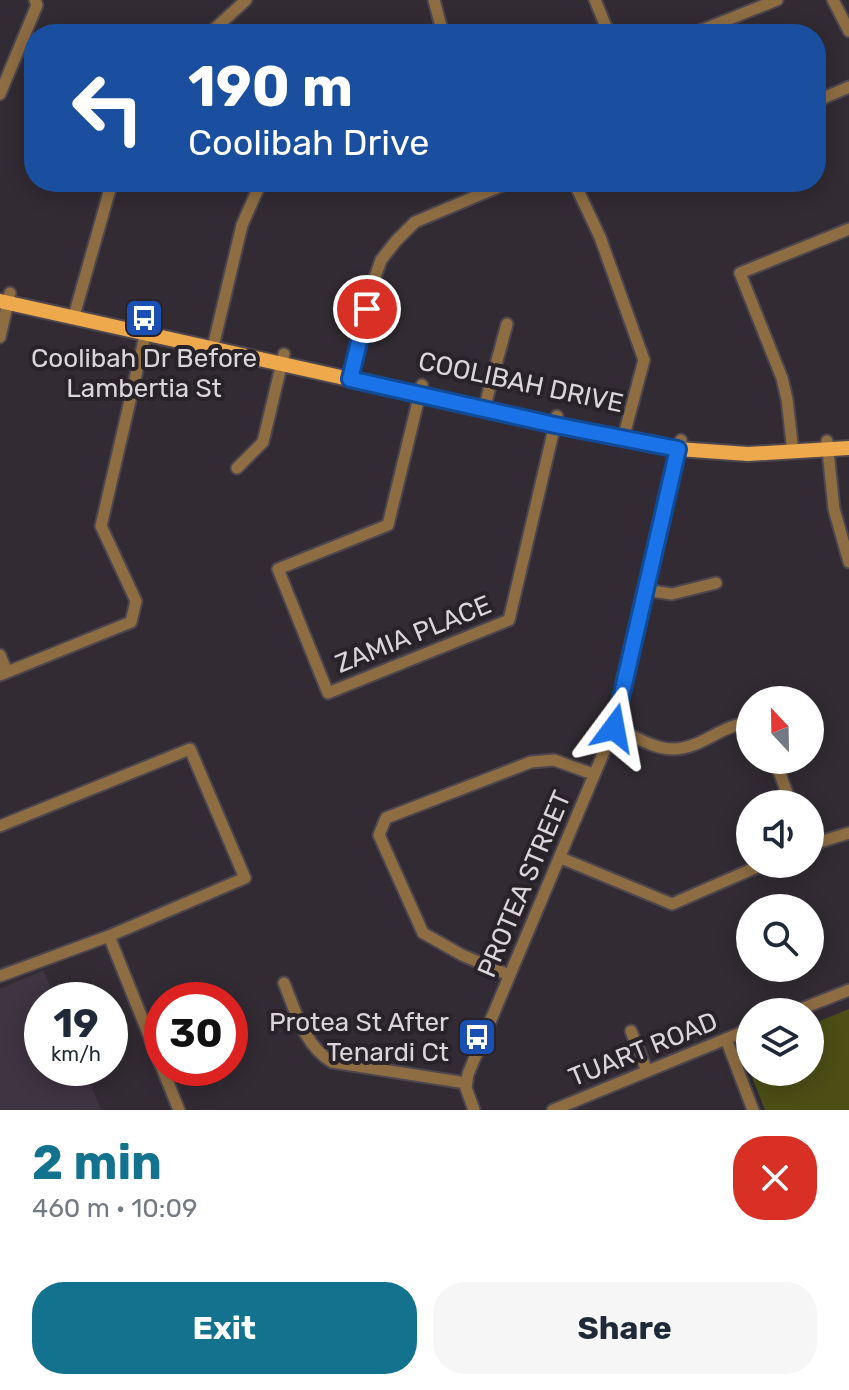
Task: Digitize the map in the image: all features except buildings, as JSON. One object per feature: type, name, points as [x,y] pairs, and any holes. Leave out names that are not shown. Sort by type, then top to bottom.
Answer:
[{"type":"main road","name":"COOLIBAH DRIVE","points":[[4,297],[485,405],[680,445],[849,448]]},
{"type":"main road","name":"COOLIBAH DRIVE","points":[[828,446],[849,439]]},
{"type":"street","points":[[29,24],[37,5],[35,0]]},
{"type":"street","points":[[220,24],[246,0]]},
{"type":"street","points":[[434,0],[440,24]]},
{"type":"street","points":[[595,0],[605,24]]},
{"type":"street","points":[[833,0],[849,31]]},
{"type":"street","points":[[717,24],[773,1]]},
{"type":"street","points":[[0,94],[24,36]]},
{"type":"street","points":[[826,97],[849,87]]},
{"type":"street","points":[[76,312],[109,192]]},
{"type":"street","points":[[214,343],[242,225],[257,192]]},
{"type":"street","points":[[351,374],[381,260],[415,222],[486,192]]},
{"type":"street","points":[[579,192],[600,237],[644,360],[624,434]]},
{"type":"street","points":[[793,448],[782,378],[740,273],[849,229]]},
{"type":"street","points":[[0,337],[4,297]]},
{"type":"street","points":[[485,405],[507,324]]},
{"type":"street","points":[[0,655],[3,673],[131,622],[136,601],[101,526],[146,328]]},
{"type":"street","points":[[237,468],[263,442],[283,358]]},
{"type":"street","name":"ZAMIA PLACE","points":[[421,390],[388,525],[278,569],[328,693],[509,620],[556,420]]},
{"type":"street","name":"PROTEA STREET","points":[[466,1083],[614,728],[680,445]]},
{"type":"street","points":[[828,446],[834,509],[849,562]]},
{"type":"street","points":[[645,590],[672,594],[716,583]]},
{"type":"street","points":[[614,728],[659,747],[672,749],[695,743],[736,725]]},
{"type":"street","points":[[0,826],[190,749],[245,878],[109,936],[0,976]]},
{"type":"street","points":[[509,975],[462,955],[423,933],[379,835],[386,818],[531,762],[554,760],[593,774]]},
{"type":"street","points":[[824,841],[849,833]]},
{"type":"street","points":[[561,858],[672,904],[736,876]]},
{"type":"street","points":[[109,936],[179,1110]]},
{"type":"street","points":[[284,983],[311,1043],[320,1055],[332,1062],[466,1083],[474,1110]]},
{"type":"street","points":[[824,1000],[849,990]]},
{"type":"street","points":[[631,1031],[647,1071]]},
{"type":"street","name":"TUART ROAD","points":[[553,1110],[736,1035]]},
{"type":"street","points":[[726,1039],[753,1110]]},
{"type":"shaded area","points":[[43,970],[48,982],[24,982],[24,1086],[91,1086],[101,1110],[0,1110],[0,989]]},
{"type":"shaded area","points":[[849,1009],[849,1110],[765,1110],[756,1086],[824,1086],[824,1019]]},
{"type":"place","name":"Coolibah Dr Before Lambertia St","points":[[144,318]]},
{"type":"place","name":"Protea St After Tenardi Ct","points":[[477,1037]]},
{"type":"route","points":[[367,309],[350,379],[678,449],[614,728]]}]
